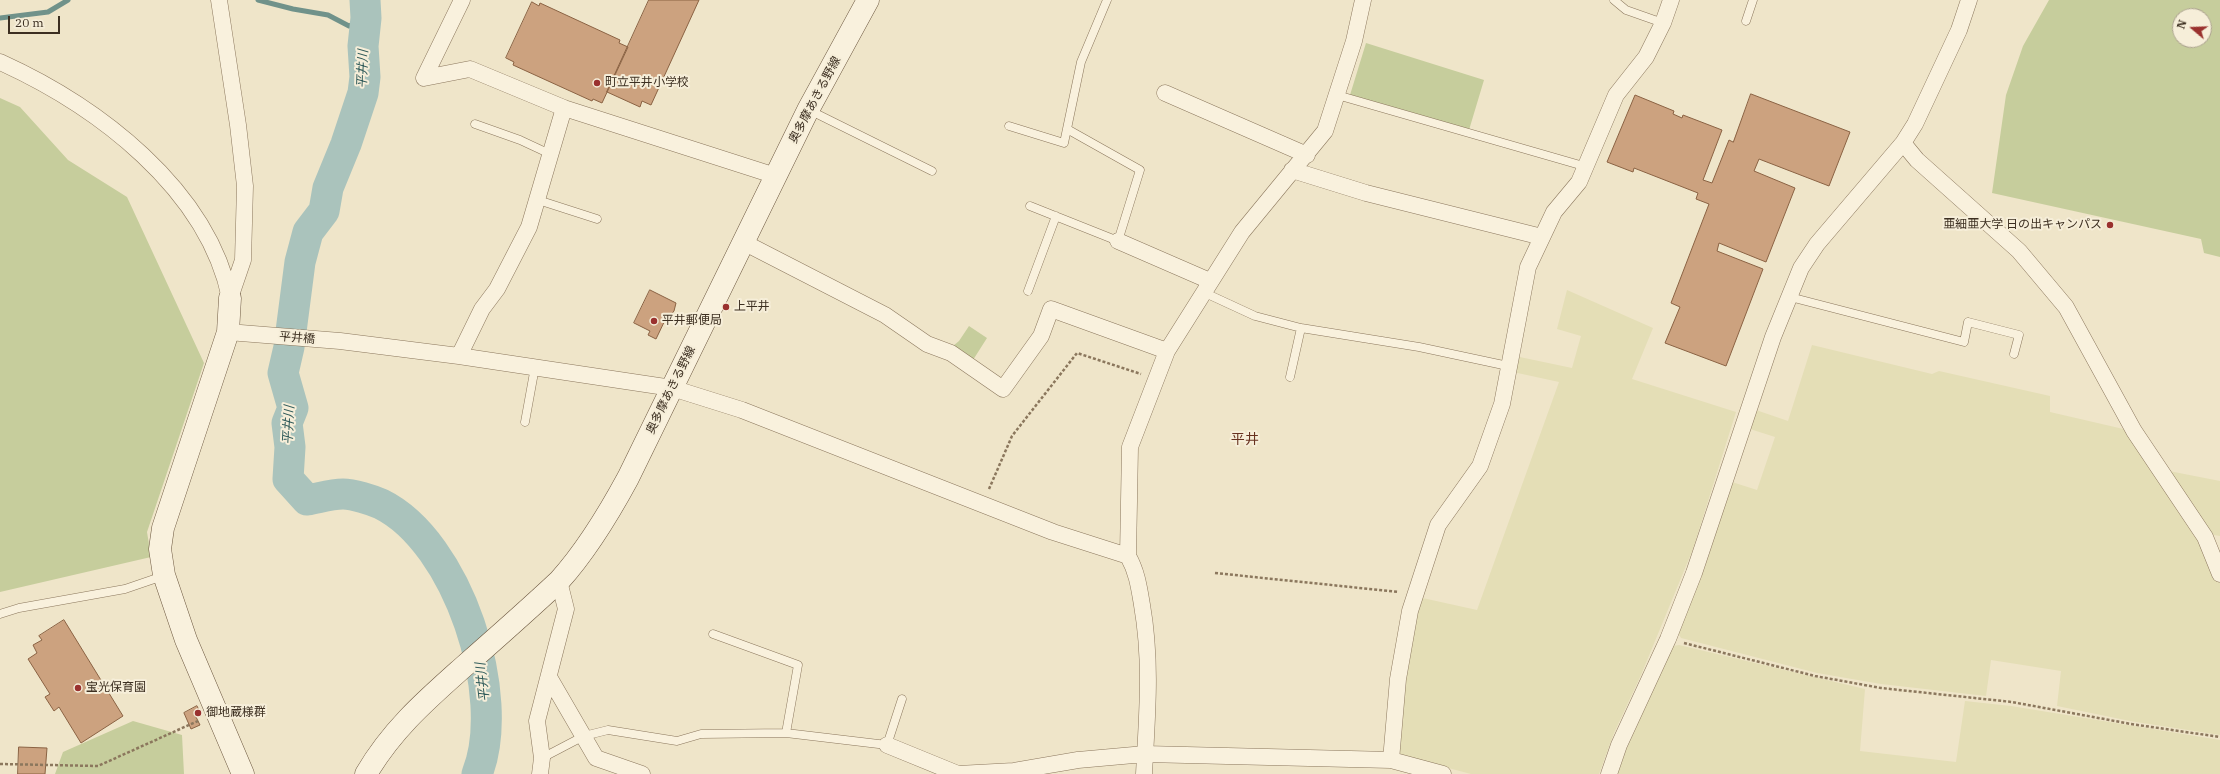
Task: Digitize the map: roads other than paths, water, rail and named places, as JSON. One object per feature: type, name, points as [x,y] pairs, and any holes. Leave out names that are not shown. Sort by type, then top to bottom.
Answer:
[{"type":"main road","name":"奥多摩あきる野線","points":[[366,774],[380,751],[401,724],[558,581],[577,561],[615,500],[672,388],[808,110],[868,0]]},
{"type":"main road","points":[[230,298],[228,332],[163,528],[160,550],[164,576],[186,640],[215,713],[243,774]]},
{"type":"street","points":[[219,0],[238,125],[244,186],[243,260],[230,298]]},
{"type":"street","points":[[462,0],[424,78],[470,69],[564,108],[776,176]]},
{"type":"street","points":[[1144,774],[1149,685],[1148,637],[1136,572],[1128,556],[1127,533],[1130,447],[1167,351],[1242,232],[1292,170],[1307,155],[1325,131],[1354,41],[1363,0]]},
{"type":"street","points":[[1391,760],[1398,679],[1410,611],[1438,525],[1480,466],[1502,404],[1528,267],[1554,212],[1579,182],[1587,167],[1616,95],[1646,57],[1663,23],[1672,0]]},
{"type":"street","points":[[1609,774],[1619,745],[1668,638],[1694,573],[1773,337],[1802,268],[1817,244],[1903,143],[1918,118],[1958,30],[1968,0]]},
{"type":"street","points":[[0,62],[23,72],[91,113],[126,140],[152,165],[176,192],[209,238],[225,275],[230,298]]},
{"type":"street","points":[[1165,93],[1307,155]]},
{"type":"street","points":[[459,356],[482,309],[497,290],[529,227],[564,108]]},
{"type":"street","points":[[1903,143],[1917,160],[2019,251],[2066,307],[2134,431],[2205,537],[2220,574]]},
{"type":"street","points":[[1292,170],[1366,193],[1542,237]]},
{"type":"street","points":[[1118,241],[1207,287]]},
{"type":"street","points":[[743,242],[885,315],[927,344],[951,353],[1003,388],[1041,336],[1050,309],[1167,351]]},
{"type":"street","name":"平井橋","points":[[228,332],[340,341],[459,356],[672,388],[742,410],[1052,532],[1128,556]]},
{"type":"street","points":[[540,774],[542,758],[537,721],[566,609],[558,581]]},
{"type":"street","points":[[549,677],[596,758],[642,774]]},
{"type":"street","points":[[887,745],[958,774],[1014,771],[1078,760],[1145,754],[1391,760],[1443,774]]},
{"type":"lane","points":[[1010,126],[1064,143],[1081,62],[1107,0]]},
{"type":"lane","points":[[1614,0],[1626,10],[1663,23]]},
{"type":"lane","points":[[1746,21],[1753,0]]},
{"type":"lane","points":[[1337,95],[1587,167]]},
{"type":"lane","points":[[808,110],[932,171]]},
{"type":"lane","points":[[475,124],[520,140],[550,154]]},
{"type":"lane","points":[[1030,206],[1118,241],[1140,170],[1067,129]]},
{"type":"lane","points":[[538,200],[597,219]]},
{"type":"lane","points":[[1028,291],[1056,216]]},
{"type":"lane","points":[[1207,287],[1255,316],[1301,328],[1418,347],[1508,366]]},
{"type":"lane","points":[[1790,297],[1964,342],[1968,322],[2019,335],[2014,354]]},
{"type":"lane","points":[[1290,377],[1301,328]]},
{"type":"lane","points":[[525,422],[535,367]]},
{"type":"lane","points":[[0,614],[19,608],[125,588],[164,576]]},
{"type":"lane","points":[[713,634],[798,665],[786,733]]},
{"type":"lane","points":[[542,758],[584,736],[608,730],[677,741],[701,734],[786,733],[887,745],[902,698]]},
{"type":"waterway","points":[[0,18],[48,12],[68,0]]},
{"type":"waterway","points":[[258,0],[293,9],[328,15],[349,26],[366,18]]},
{"type":"waterway","name":"平井川","points":[[365,0],[366,18],[363,46],[365,77],[363,93],[346,144],[328,188],[324,211],[308,232],[300,262],[289,347],[283,373],[293,408],[287,423],[290,447],[288,479],[307,500],[343,494],[352,495],[381,504],[409,523],[433,551],[453,586],[470,624],[481,664],[486,704],[485,742],[477,774]]},
{"type":"place","name":"町立平井小学校","points":[[597,83]]},
{"type":"place","name":"亜細亜大学 日の出キャンパス","points":[[2110,225]]},
{"type":"place","name":"上平井","points":[[726,307]]},
{"type":"place","name":"平井郵便局","points":[[654,321]]},
{"type":"place","name":"宝光保育園","points":[[78,688]]},
{"type":"place","name":"御地蔵様群","points":[[198,713]]},
{"type":"district","name":"平井","points":[[1245,440]]}]
